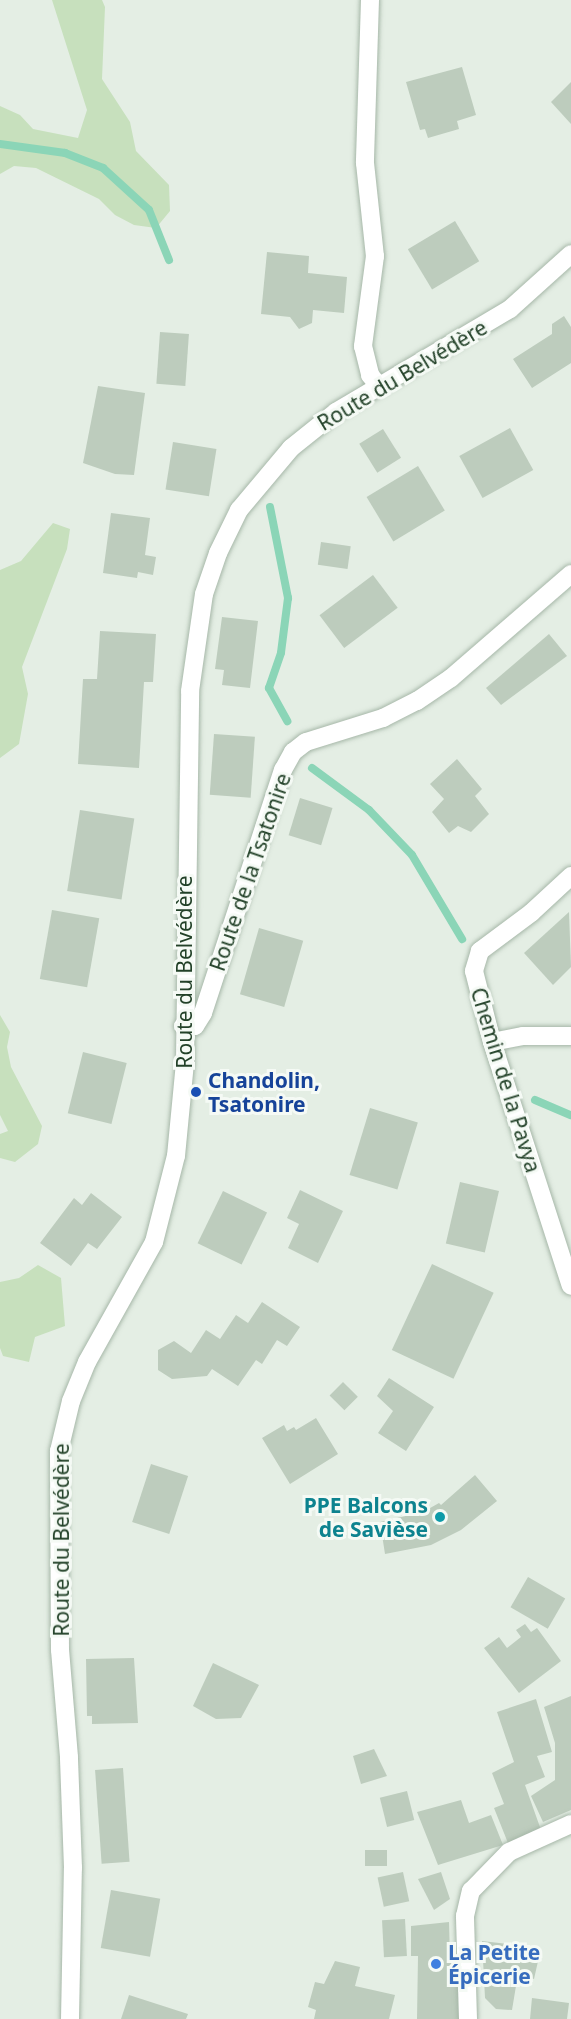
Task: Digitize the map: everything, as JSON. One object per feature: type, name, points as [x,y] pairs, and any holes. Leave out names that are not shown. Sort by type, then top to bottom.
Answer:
[{"type":"street","points":[[370,0],[365,164],[375,256],[363,346],[370,375],[379,386]]},
{"type":"street","name":"Route du Belvédère","points":[[70,2019],[73,1868],[70,1766],[60,1650],[59,1451],[70,1401],[87,1362],[144,1264],[162,1221],[177,1148],[185,1063],[183,1026],[190,691],[196,632],[209,578],[239,510],[263,477],[314,428],[379,386],[510,309],[571,254]]},
{"type":"street","name":"Route de la Tsatonire","points":[[183,1026],[195,1026],[203,1012],[283,770],[293,752],[306,742],[383,718],[417,701],[451,678],[571,574]]},
{"type":"street","name":"Chemin de la Pavya","points":[[571,876],[477,957],[476,987],[571,1286]]},
{"type":"street","points":[[492,1042],[523,1036],[571,1036]]},
{"type":"street","points":[[468,2019],[465,1916],[471,1891],[509,1852],[571,1824]]},
{"type":"green space","points":[[52,0],[102,0],[105,7],[102,79],[130,122],[136,151],[169,185],[170,211],[156,228],[134,225],[115,215],[99,199],[36,168],[14,166],[0,174],[0,106],[20,115],[33,129],[78,138],[87,110]]},
{"type":"green space","points":[[53,523],[70,529],[67,549],[22,667],[28,694],[19,744],[0,758],[0,570],[21,561]]},
{"type":"green space","points":[[0,1015],[10,1032],[7,1047],[11,1067],[42,1126],[38,1144],[15,1162],[0,1158],[0,1134],[8,1131],[0,1115]]},
{"type":"green space","points":[[38,1265],[61,1278],[65,1326],[35,1337],[29,1362],[3,1356],[0,1348],[0,1282],[19,1278]]},
{"type":"building","points":[[462,67],[476,115],[457,121],[459,129],[428,138],[425,129],[420,130],[406,82]]},
{"type":"building","points":[[571,82],[571,124],[551,102]]},
{"type":"building","points":[[455,221],[479,261],[432,290],[408,249]]},
{"type":"building","points":[[267,252],[309,256],[308,273],[347,277],[344,313],[313,310],[312,323],[299,329],[290,317],[261,314]]},
{"type":"building","points":[[564,316],[571,327],[571,363],[532,388],[513,359],[552,334],[552,324]]},
{"type":"building","points":[[160,332],[189,334],[185,386],[156,384]]},
{"type":"building","points":[[98,386],[145,393],[134,475],[115,474],[83,463]]},
{"type":"building","points":[[510,428],[533,470],[483,498],[459,456]]},
{"type":"building","points":[[383,429],[401,458],[377,473],[359,444]]},
{"type":"building","points":[[173,442],[216,449],[209,496],[165,489]]},
{"type":"building","points":[[418,466],[445,511],[393,541],[367,497]]},
{"type":"building","points":[[111,513],[150,518],[145,555],[156,557],[153,575],[138,572],[137,578],[103,573]]},
{"type":"building","points":[[321,542],[351,546],[348,569],[318,565]]},
{"type":"building","points":[[373,575],[398,608],[344,648],[319,615]]},
{"type":"building","points":[[222,617],[258,621],[250,688],[222,685],[224,670],[215,669]]},
{"type":"building","points":[[100,631],[156,634],[153,682],[144,682],[139,768],[78,764],[83,679],[97,679]]},
{"type":"building","points":[[549,634],[567,656],[501,705],[486,688]]},
{"type":"building","points":[[214,734],[255,737],[251,798],[210,795]]},
{"type":"building","points":[[457,759],[482,789],[475,796],[489,814],[471,832],[458,826],[449,833],[432,812],[444,799],[430,784]]},
{"type":"building","points":[[300,798],[333,808],[321,845],[289,835]]},
{"type":"building","points":[[80,810],[134,819],[121,900],[67,891]]},
{"type":"building","points":[[52,910],[99,918],[87,987],[40,979]]},
{"type":"building","points":[[569,912],[571,967],[553,985],[524,953]]},
{"type":"building","points":[[259,928],[303,941],[284,1007],[240,994]]},
{"type":"building","points":[[83,1052],[127,1063],[111,1124],[68,1113]]},
{"type":"building","points":[[370,1108],[418,1123],[397,1190],[350,1175]]},
{"type":"building","points":[[460,1182],[499,1191],[485,1252],[446,1243]]},
{"type":"building","points":[[300,1190],[343,1211],[318,1263],[288,1248],[299,1224],[287,1218]]},
{"type":"building","points":[[223,1191],[267,1212],[242,1265],[198,1243]]},
{"type":"building","points":[[91,1193],[122,1217],[97,1249],[88,1243],[71,1266],[40,1243],[74,1198],[82,1205]]},
{"type":"building","points":[[432,1264],[494,1293],[453,1379],[392,1350]]},
{"type":"building","points":[[262,1302],[300,1327],[287,1346],[277,1340],[262,1364],[256,1360],[238,1386],[212,1369],[207,1376],[172,1379],[158,1370],[158,1350],[174,1341],[191,1353],[206,1330],[220,1339],[236,1315],[248,1323]]},
{"type":"building","points":[[389,1378],[434,1407],[406,1451],[378,1433],[393,1411],[377,1396]]},
{"type":"building","points":[[343,1382],[358,1397],[344,1410],[330,1395]]},
{"type":"building","points":[[316,1418],[338,1454],[290,1484],[262,1438],[284,1425],[287,1431],[294,1427],[296,1430]]},
{"type":"building","points":[[151,1464],[188,1476],[169,1534],[132,1522]]},
{"type":"building","name":"PPE Balcons de Savièse","points":[[475,1475],[497,1501],[461,1530],[431,1545],[385,1554],[380,1522],[423,1512],[439,1503],[441,1505]]},
{"type":"building","points":[[528,1577],[565,1598],[548,1629],[510,1607]]},
{"type":"building","points":[[525,1624],[531,1632],[537,1628],[561,1661],[519,1693],[484,1648],[499,1637],[507,1648],[521,1637],[516,1630]]},
{"type":"building","points":[[134,1658],[138,1723],[92,1724],[92,1716],[87,1716],[86,1659]]},
{"type":"building","points":[[213,1663],[259,1685],[241,1718],[216,1719],[193,1706]]},
{"type":"building","points":[[571,1696],[571,1810],[543,1822],[531,1796],[555,1780],[555,1743],[544,1707]]},
{"type":"building","points":[[536,1699],[552,1752],[537,1756],[545,1777],[525,1785],[541,1830],[508,1843],[494,1808],[504,1804],[492,1773],[514,1762],[497,1712]]},
{"type":"building","points":[[374,1749],[387,1776],[361,1784],[353,1756]]},
{"type":"building","points":[[123,1768],[130,1862],[102,1864],[95,1770]]},
{"type":"building","points":[[407,1791],[414,1820],[387,1827],[380,1798]]},
{"type":"building","points":[[461,1800],[469,1823],[491,1815],[503,1845],[438,1865],[417,1812]]},
{"type":"building","points":[[365,1850],[387,1850],[387,1866],[365,1866]]},
{"type":"building","points":[[403,1872],[409,1901],[384,1907],[378,1877]]},
{"type":"building","points":[[441,1872],[450,1899],[434,1910],[418,1879]]},
{"type":"building","points":[[111,1890],[160,1899],[150,1957],[101,1948]]},
{"type":"building","points":[[405,1919],[407,1956],[384,1957],[382,1920]]},
{"type":"building","points":[[449,1922],[450,1958],[461,1958],[460,2019],[417,2019],[418,1956],[411,1956],[411,1926]]},
{"type":"building","points":[[482,1941],[541,1948],[534,1979],[518,1974],[512,2010],[496,2009],[485,1998]]},
{"type":"building","points":[[335,1961],[360,1967],[355,1986],[395,1995],[389,2019],[314,2019],[316,2010],[308,2007],[315,1982],[324,1984]]},
{"type":"building","points":[[129,1995],[188,2014],[186,2019],[121,2019]]},
{"type":"building","points":[[532,1998],[569,2003],[567,2019],[530,2019]]},
{"type":"waterway","points":[[0,144],[65,153],[103,168],[149,210],[169,260]]},
{"type":"waterway","points":[[270,507],[288,598],[281,653],[269,688],[287,721]]},
{"type":"waterway","points":[[312,768],[369,810],[412,855],[462,939]]},
{"type":"waterway","points":[[535,1100],[571,1115]]},
{"type":"place","name":"Chandolin, Tsatonire","points":[[196,1092]]},
{"type":"place","name":"PPE Balcons de Savièse","points":[[440,1517]]},
{"type":"place","name":"La Petite Épicerie","points":[[436,1964]]}]
